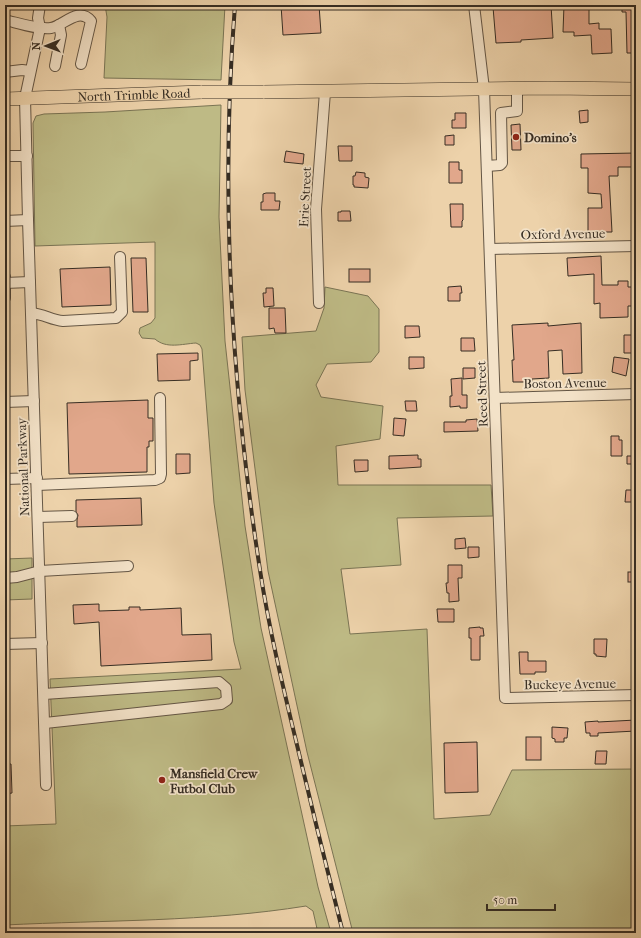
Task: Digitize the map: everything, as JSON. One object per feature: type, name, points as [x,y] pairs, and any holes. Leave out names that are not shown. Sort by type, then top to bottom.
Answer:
[{"type":"main road","name":"North Trimble Road","points":[[5,99],[202,92],[636,89]]},
{"type":"street","name":"National Parkway","points":[[40,5],[38,18],[40,28],[25,98],[46,785]]},
{"type":"street","name":"Reed Street","points":[[474,5],[484,89],[505,698]]},
{"type":"street","points":[[5,20],[40,28],[50,28],[59,25],[77,15],[89,18],[90,21],[81,64]]},
{"type":"street","points":[[55,66],[61,35],[59,25]]},
{"type":"street","points":[[5,72],[22,70],[30,71]]},
{"type":"street","points":[[487,166],[500,165],[502,163],[501,113],[516,112],[518,110],[517,89]]},
{"type":"street","name":"Erie Street","points":[[319,303],[316,209],[325,92]]},
{"type":"street","points":[[5,156],[27,156]]},
{"type":"street","points":[[5,221],[28,220]]},
{"type":"street","name":"Oxford Avenue","points":[[490,249],[636,246]]},
{"type":"street","points":[[31,313],[40,313],[63,321],[116,318],[122,312],[120,257]]},
{"type":"street","points":[[5,277],[5,298]]},
{"type":"street","points":[[5,282],[30,282]]},
{"type":"street","name":"Boston Avenue","points":[[495,398],[636,394]]},
{"type":"street","points":[[5,479],[37,481],[155,480],[160,478],[162,474],[160,398]]},
{"type":"street","points":[[5,402],[34,401]]},
{"type":"street","points":[[38,517],[72,516]]},
{"type":"street","points":[[5,578],[17,577],[40,571],[128,566]]},
{"type":"street","points":[[5,644],[42,643]]},
{"type":"street","points":[[44,694],[219,682],[226,688],[227,700],[221,704],[44,724]]},
{"type":"street","name":"Buckeye Avenue","points":[[505,698],[636,695]]},
{"type":"shaded area","points":[[105,5],[225,5],[221,80],[104,78],[107,17]]},
{"type":"shaded area","points":[[221,105],[219,217],[225,341],[245,526],[261,628],[318,887],[331,933],[318,933],[313,911],[306,906],[194,918],[5,925],[5,826],[56,824],[50,679],[241,669],[234,642],[214,503],[202,349],[200,345],[196,343],[174,345],[164,344],[155,339],[142,338],[139,333],[140,328],[151,323],[155,318],[155,242],[35,246],[33,123],[36,116],[44,114]]},
{"type":"shaded area","points":[[325,287],[368,296],[379,309],[379,352],[371,362],[327,364],[316,385],[321,397],[383,406],[380,439],[336,446],[338,485],[491,485],[493,516],[397,518],[401,565],[341,569],[350,634],[427,629],[434,819],[490,815],[512,770],[636,769],[636,933],[353,933],[307,752],[268,571],[245,390],[242,337],[316,331],[324,308]]},
{"type":"shaded area","points":[[32,558],[32,599],[5,600],[5,559]]},
{"type":"building","points":[[281,5],[319,5],[321,33],[283,35]]},
{"type":"building","points":[[509,5],[551,5],[553,38],[496,43],[493,7]]},
{"type":"building","points":[[564,5],[589,5],[589,24],[599,23],[599,29],[611,29],[612,53],[592,54],[591,35],[574,36],[574,32],[563,32]]},
{"type":"building","points":[[622,5],[636,5],[636,53],[627,53],[626,12],[622,12]]},
{"type":"building","points":[[588,110],[588,122],[580,123],[579,111]]},
{"type":"building","points":[[455,113],[466,113],[466,128],[452,128],[452,120],[455,120]]},
{"type":"building","name":"Domino's","points":[[520,124],[521,150],[512,150],[511,125]]},
{"type":"building","points":[[454,135],[454,145],[445,145],[445,136]]},
{"type":"building","points":[[338,146],[352,146],[352,161],[339,161]]},
{"type":"building","points":[[286,151],[304,154],[303,164],[284,162]]},
{"type":"building","points":[[636,153],[636,167],[618,167],[618,176],[609,176],[612,232],[588,232],[588,208],[602,208],[601,194],[588,193],[588,168],[581,168],[581,154]]},
{"type":"building","points":[[449,162],[459,162],[459,170],[462,170],[462,183],[449,183]]},
{"type":"building","points":[[356,172],[365,173],[365,177],[369,178],[368,188],[354,187],[353,176],[355,176]]},
{"type":"building","points":[[275,193],[275,201],[280,201],[279,210],[261,210],[263,194]]},
{"type":"building","points":[[450,204],[463,204],[462,227],[451,227]]},
{"type":"building","points":[[350,211],[351,221],[338,221],[338,212]]},
{"type":"building","points":[[601,256],[602,285],[618,285],[618,281],[628,281],[628,287],[636,287],[636,306],[628,306],[628,317],[600,318],[600,303],[594,304],[594,274],[568,276],[567,258]]},
{"type":"building","points":[[131,258],[146,258],[148,312],[133,312]]},
{"type":"building","points":[[110,267],[111,305],[62,307],[60,269]]},
{"type":"building","points":[[349,269],[370,269],[370,282],[349,282]]},
{"type":"building","points":[[461,286],[462,293],[460,293],[460,301],[448,301],[448,287]]},
{"type":"building","points":[[266,288],[273,288],[274,306],[264,307],[263,293],[266,293]]},
{"type":"building","points":[[269,308],[285,308],[286,333],[275,333],[274,328],[269,329]]},
{"type":"building","points":[[548,323],[548,326],[581,323],[582,373],[563,374],[562,350],[548,351],[549,378],[532,379],[532,382],[513,382],[512,360],[514,360],[512,325]]},
{"type":"building","points":[[405,326],[419,326],[420,337],[405,338]]},
{"type":"building","points":[[624,335],[634,335],[635,353],[624,353]]},
{"type":"building","points":[[461,338],[474,338],[475,351],[461,351]]},
{"type":"building","points":[[198,353],[198,360],[190,361],[190,380],[158,381],[157,354]]},
{"type":"building","points":[[409,357],[424,357],[424,368],[409,369]]},
{"type":"building","points":[[614,357],[629,359],[626,376],[612,372]]},
{"type":"building","points":[[463,368],[475,368],[475,378],[463,379]]},
{"type":"building","points":[[462,378],[462,395],[467,395],[467,408],[460,408],[460,406],[450,407],[450,396],[452,396],[451,379]]},
{"type":"building","points":[[148,400],[148,418],[153,418],[153,441],[149,441],[149,447],[147,447],[147,472],[69,474],[67,403]]},
{"type":"building","points":[[405,401],[416,401],[417,411],[406,411]]},
{"type":"building","points":[[394,418],[406,419],[404,436],[393,435]]},
{"type":"building","points":[[477,419],[478,431],[444,432],[444,422],[466,422],[466,420]]},
{"type":"building","points":[[611,436],[619,436],[619,440],[622,440],[622,456],[611,456]]},
{"type":"building","points":[[176,454],[190,454],[190,473],[176,474]]},
{"type":"building","points":[[418,455],[418,459],[421,459],[421,467],[389,469],[389,456]]},
{"type":"building","points":[[627,456],[634,456],[635,464],[627,464]]},
{"type":"building","points":[[354,460],[368,460],[368,471],[355,472]]},
{"type":"building","points":[[626,490],[636,490],[636,502],[625,502]]},
{"type":"building","points":[[141,498],[142,525],[77,527],[78,515],[76,512],[76,500]]},
{"type":"building","points":[[465,538],[466,548],[455,549],[455,539]]},
{"type":"building","points":[[468,547],[479,547],[479,557],[468,558]]},
{"type":"building","points":[[448,565],[462,565],[462,578],[458,578],[459,601],[449,602],[449,593],[447,593],[446,583],[448,583]]},
{"type":"building","points":[[628,572],[636,572],[636,582],[628,582]]},
{"type":"building","points":[[99,604],[99,611],[129,610],[129,607],[140,607],[140,610],[181,608],[182,635],[211,634],[212,660],[101,666],[99,622],[74,624],[73,605]]},
{"type":"building","points":[[437,609],[454,609],[454,622],[438,622]]},
{"type":"building","points":[[469,628],[483,628],[484,636],[480,636],[480,660],[471,660],[471,638],[469,638]]},
{"type":"building","points":[[594,639],[607,639],[606,657],[596,656],[596,654],[594,654]]},
{"type":"building","points":[[519,652],[528,652],[528,661],[546,661],[546,672],[520,674]]},
{"type":"building","points":[[636,720],[636,731],[598,733],[598,736],[590,736],[590,733],[586,733],[585,722]]},
{"type":"building","points":[[552,727],[568,728],[567,738],[564,738],[564,742],[555,742],[555,739],[552,738]]},
{"type":"building","points":[[526,737],[541,737],[541,760],[526,760]]},
{"type":"building","points":[[477,742],[478,792],[445,793],[444,743]]},
{"type":"building","points":[[596,751],[607,751],[606,764],[595,764]]},
{"type":"building","points":[[5,764],[11,764],[12,793],[5,794]]},
{"type":"railway","points":[[235,5],[228,146],[231,288],[235,359],[250,500],[260,570],[272,636],[343,933]]},
{"type":"place","name":"Domino's","points":[[516,137]]},
{"type":"place","name":"Mansfield Crew Futbol Club","points":[[162,780]]}]
